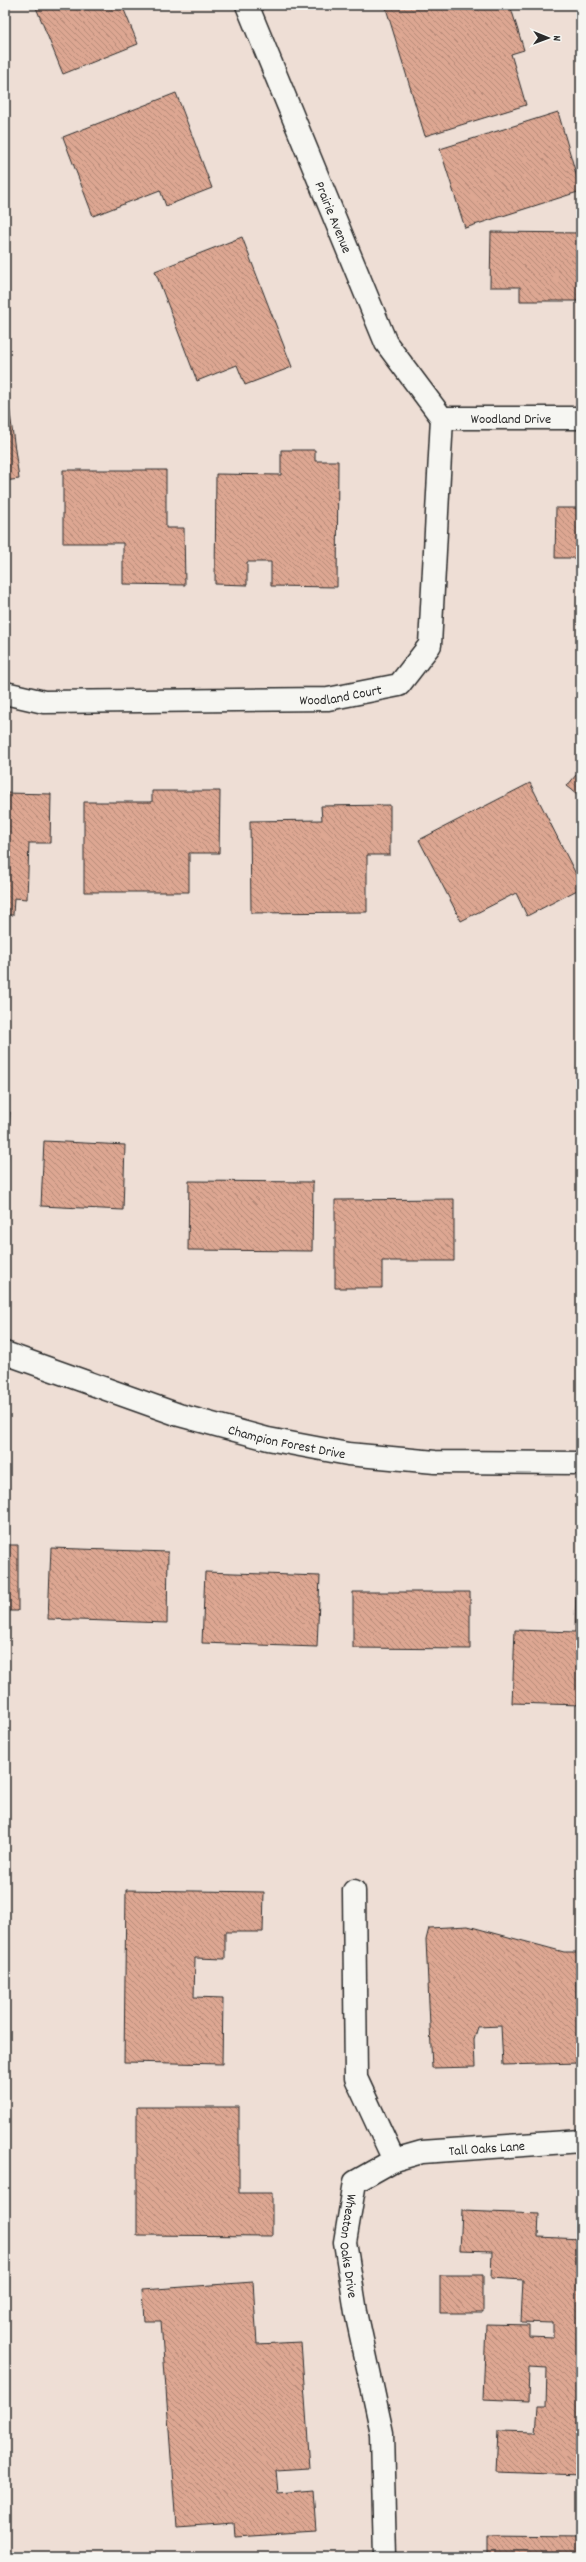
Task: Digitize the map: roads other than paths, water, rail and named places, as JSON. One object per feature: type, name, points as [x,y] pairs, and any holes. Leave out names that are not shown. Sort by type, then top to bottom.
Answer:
[{"type":"street","name":"Prairie Avenue","points":[[247,5],[386,343],[442,418]]},
{"type":"street","name":"Woodland Drive","points":[[442,418],[581,418]]},
{"type":"street","name":"Woodland Court","points":[[5,693],[44,702],[328,699],[399,685],[430,645],[442,418]]},
{"type":"street","name":"Champion Forest Drive","points":[[5,1353],[179,1415],[268,1439],[348,1454],[436,1462],[581,1463]]},
{"type":"street","points":[[354,1891],[356,2078],[394,2160]]},
{"type":"street","name":"Tall Oaks Lane","points":[[394,2160],[422,2152],[581,2142]]},
{"type":"street","name":"Wheaton Oaks Drive","points":[[385,2557],[382,2433],[356,2312],[345,2242],[355,2182],[394,2160]]}]
